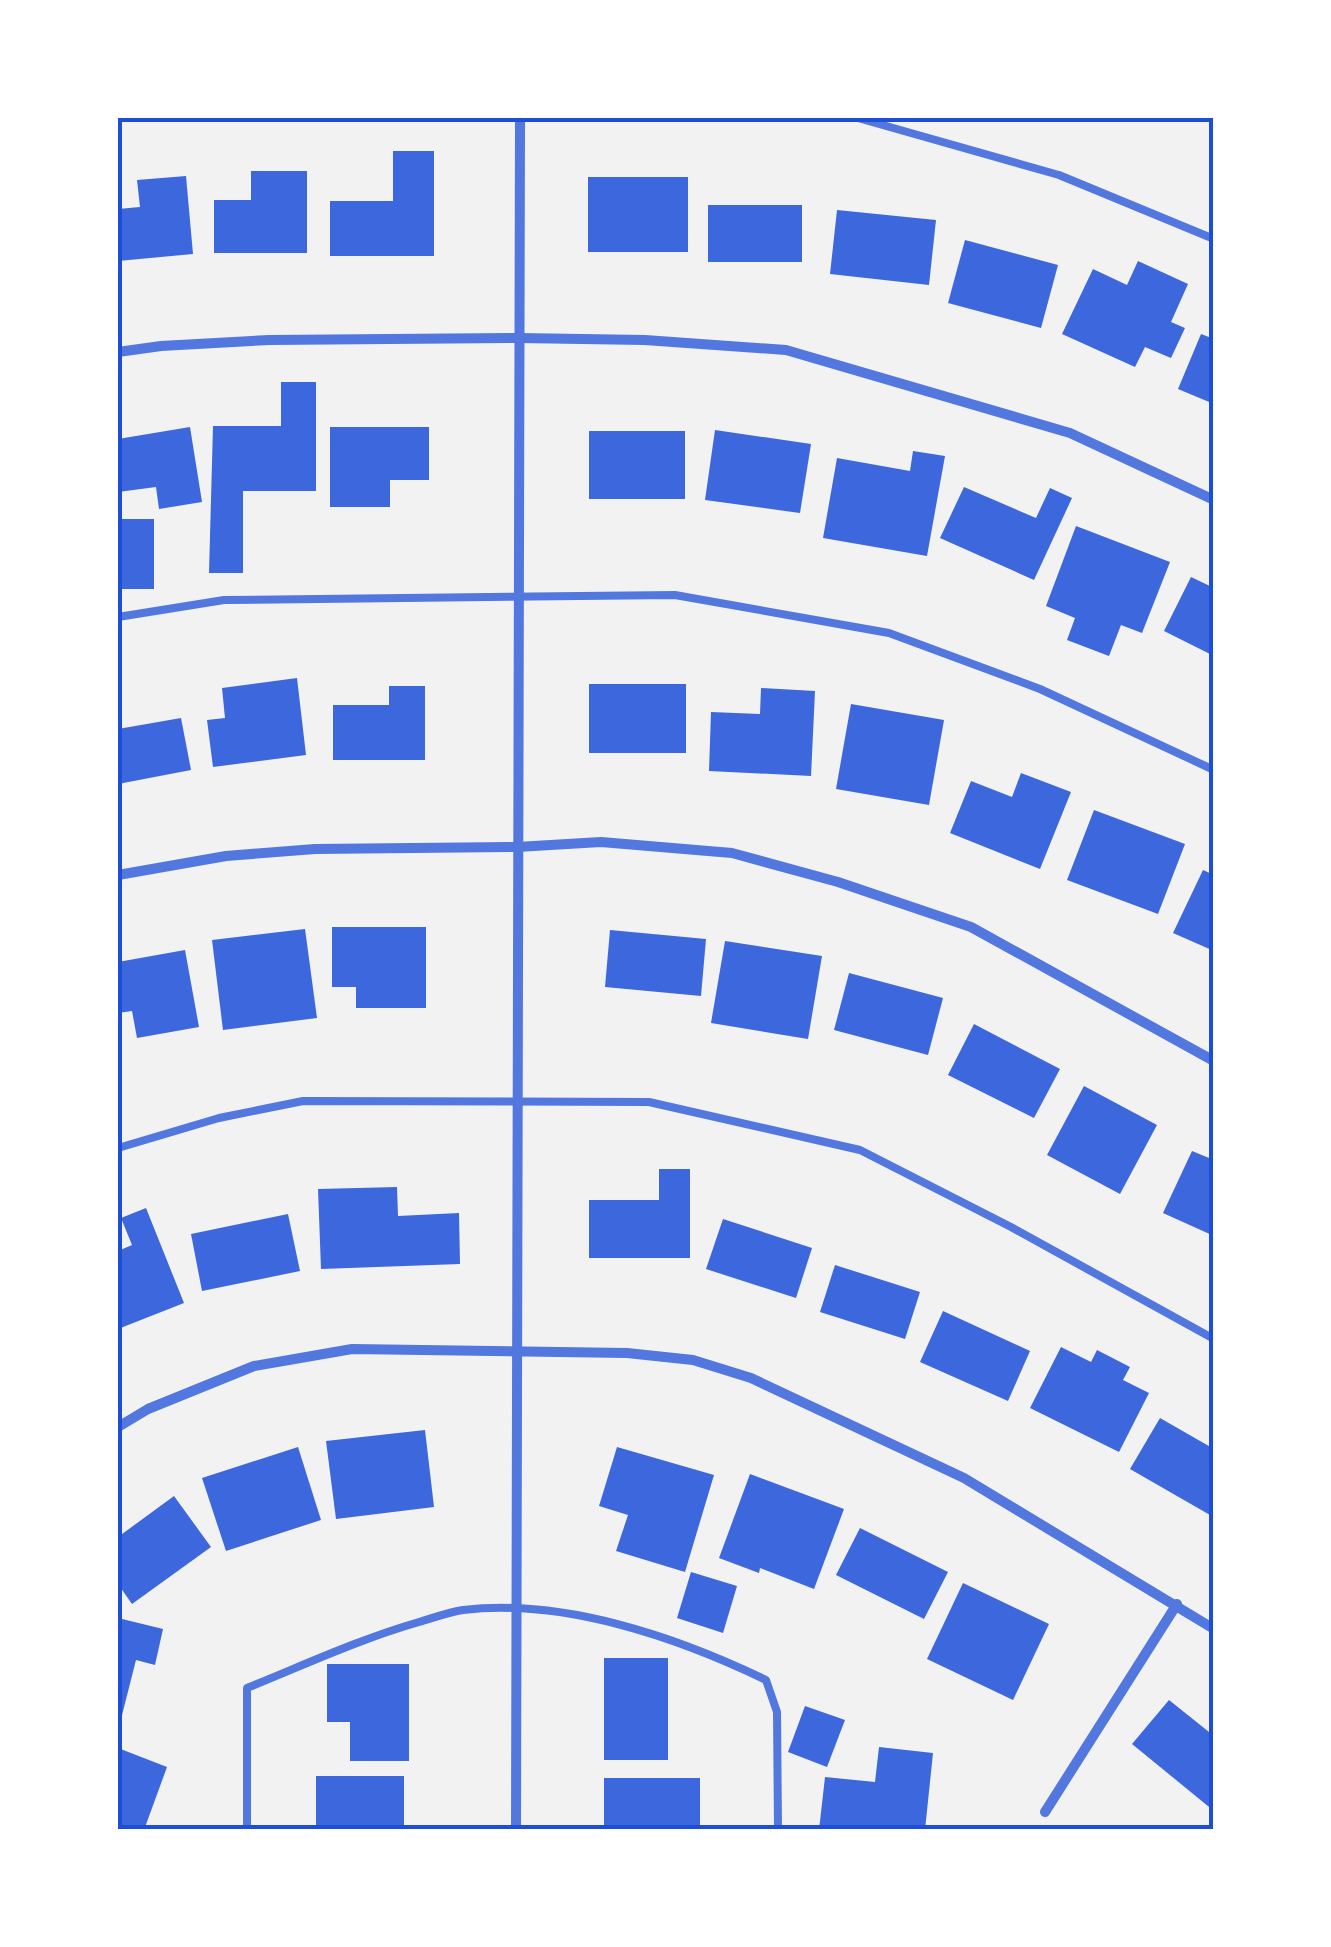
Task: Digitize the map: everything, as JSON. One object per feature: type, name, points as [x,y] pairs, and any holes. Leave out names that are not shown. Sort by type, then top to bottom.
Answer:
[{"type":"street","points":[[516,1830],[520,118]]},
{"type":"street","points":[[118,352],[268,340],[519,338],[645,340],[786,350],[1070,433],[1214,500]]},
{"type":"street","points":[[118,876],[226,856],[297,850],[601,842],[732,853],[838,882],[971,926],[1214,1062]]},
{"type":"street","points":[[118,1427],[148,1408],[254,1366],[352,1348],[628,1353],[693,1360],[751,1378],[964,1478],[1214,1629]]},
{"type":"street","points":[[1044,1812],[1177,1604]]},
{"type":"lane","points":[[858,118],[1059,175],[1214,239]]},
{"type":"lane","points":[[118,617],[224,600],[675,595],[889,634],[1040,689],[1214,770]]},
{"type":"lane","points":[[118,1148],[220,1118],[303,1101],[649,1102],[860,1150],[1011,1226],[1214,1339]]},
{"type":"lane","points":[[247,1830],[247,1688],[394,1629],[460,1610],[516,1607],[584,1617],[701,1648],[766,1680],[777,1712],[778,1830]]},
{"type":"building","points":[[393,151],[434,151],[434,256],[330,256],[330,201],[393,201]]},
{"type":"building","points":[[251,171],[307,171],[307,253],[214,253],[214,200],[251,200]]},
{"type":"building","points":[[186,176],[193,254],[118,261],[118,209],[140,207],[137,180]]},
{"type":"building","points":[[588,177],[688,177],[688,252],[588,252]]},
{"type":"building","points":[[708,205],[802,205],[802,262],[708,262]]},
{"type":"building","points":[[837,210],[936,220],[929,285],[830,274]]},
{"type":"building","points":[[965,240],[1058,265],[1041,328],[948,303]]},
{"type":"building","points":[[1138,261],[1188,284],[1171,322],[1185,328],[1171,358],[1145,347],[1135,367],[1062,334],[1093,269],[1127,285]]},
{"type":"building","points":[[1201,334],[1214,339],[1214,404],[1178,389]]},
{"type":"building","points":[[281,382],[316,382],[316,491],[243,491],[243,573],[209,573],[213,426],[281,426]]},
{"type":"building","points":[[190,427],[202,502],[159,509],[156,487],[118,492],[118,439]]},
{"type":"building","points":[[330,427],[429,427],[429,480],[390,480],[390,507],[330,507]]},
{"type":"building","points":[[715,430],[811,444],[800,513],[705,500]]},
{"type":"building","points":[[589,431],[685,431],[685,499],[589,499]]},
{"type":"building","points":[[913,451],[945,456],[927,556],[823,538],[837,458],[910,471]]},
{"type":"building","points":[[964,487],[1036,518],[1050,488],[1072,498],[1034,580],[940,538]]},
{"type":"building","points":[[118,519],[154,519],[154,589],[118,589]]},
{"type":"building","points":[[1076,526],[1170,562],[1142,633],[1121,625],[1109,656],[1067,640],[1075,618],[1046,606]]},
{"type":"building","points":[[1191,577],[1214,588],[1214,656],[1164,631]]},
{"type":"building","points":[[297,678],[306,755],[213,767],[207,720],[225,718],[222,688]]},
{"type":"building","points":[[589,684],[686,684],[686,753],[589,753]]},
{"type":"building","points":[[389,686],[425,686],[425,760],[333,760],[333,705],[389,705]]},
{"type":"building","points":[[761,688],[815,691],[811,776],[709,771],[711,712],[760,714]]},
{"type":"building","points":[[851,704],[944,720],[929,805],[836,789]]},
{"type":"building","points":[[181,718],[191,770],[118,784],[118,729]]},
{"type":"building","points":[[1021,773],[1071,792],[1040,869],[950,833],[971,781],[1012,797]]},
{"type":"building","points":[[1094,810],[1185,844],[1158,914],[1067,880]]},
{"type":"building","points":[[1203,870],[1214,875],[1214,951],[1173,933]]},
{"type":"building","points":[[332,927],[426,927],[426,1008],[356,1008],[356,987],[332,987]]},
{"type":"building","points":[[305,929],[317,1018],[223,1030],[212,940]]},
{"type":"building","points":[[610,930],[706,939],[701,996],[605,987]]},
{"type":"building","points":[[725,941],[822,956],[808,1039],[711,1023]]},
{"type":"building","points":[[185,950],[199,1027],[137,1038],[132,1011],[118,1013],[118,962]]},
{"type":"building","points":[[849,973],[943,998],[928,1055],[834,1030]]},
{"type":"building","points":[[974,1024],[1060,1069],[1034,1118],[948,1075]]},
{"type":"building","points":[[1084,1086],[1157,1125],[1120,1194],[1047,1155]]},
{"type":"building","points":[[1192,1151],[1214,1160],[1214,1236],[1163,1213]]},
{"type":"building","points":[[659,1169],[690,1169],[690,1258],[589,1258],[589,1200],[659,1200]]},
{"type":"building","points":[[397,1187],[398,1216],[459,1213],[460,1264],[321,1269],[318,1189]]},
{"type":"building","points":[[146,1208],[184,1303],[118,1329],[118,1251],[132,1245],[121,1218]]},
{"type":"building","points":[[288,1214],[300,1271],[202,1291],[191,1234]]},
{"type":"building","points":[[723,1219],[812,1248],[796,1298],[706,1269]]},
{"type":"building","points":[[835,1265],[920,1292],[905,1339],[820,1312]]},
{"type":"building","points":[[943,1311],[1030,1351],[1008,1401],[920,1362]]},
{"type":"building","points":[[1061,1347],[1091,1362],[1097,1350],[1130,1367],[1123,1380],[1149,1393],[1119,1452],[1030,1408]]},
{"type":"building","points":[[1160,1418],[1214,1449],[1214,1510],[1210,1515],[1130,1469]]},
{"type":"building","points":[[425,1430],[434,1507],[336,1519],[326,1441]]},
{"type":"building","points":[[298,1447],[321,1520],[226,1551],[202,1478]]},
{"type":"building","points":[[617,1447],[714,1475],[685,1572],[616,1551],[628,1515],[599,1506]]},
{"type":"building","points":[[750,1474],[844,1509],[814,1589],[760,1568],[759,1573],[719,1558]]},
{"type":"building","points":[[174,1496],[211,1547],[132,1604],[118,1584],[118,1537]]},
{"type":"building","points":[[860,1528],[948,1572],[924,1619],[836,1575]]},
{"type":"building","points":[[691,1572],[737,1586],[723,1633],[677,1618]]},
{"type":"building","points":[[963,1583],[1049,1624],[1013,1700],[927,1659]]},
{"type":"building","points":[[118,1618],[163,1629],[155,1665],[136,1660],[119,1727]]},
{"type":"building","points":[[604,1658],[668,1658],[668,1760],[604,1760]]},
{"type":"building","points":[[327,1664],[409,1664],[409,1761],[350,1761],[350,1722],[327,1722]]},
{"type":"building","points":[[1169,1700],[1214,1736],[1214,1811],[1132,1744]]},
{"type":"building","points":[[805,1706],[845,1720],[827,1767],[788,1752]]},
{"type":"building","points":[[879,1747],[933,1753],[925,1830],[819,1830],[825,1777],[875,1782]]},
{"type":"building","points":[[118,1748],[167,1767],[144,1830],[118,1830]]},
{"type":"building","points":[[316,1776],[404,1776],[404,1830],[316,1830]]},
{"type":"building","points":[[604,1778],[700,1778],[700,1830],[604,1830]]}]
